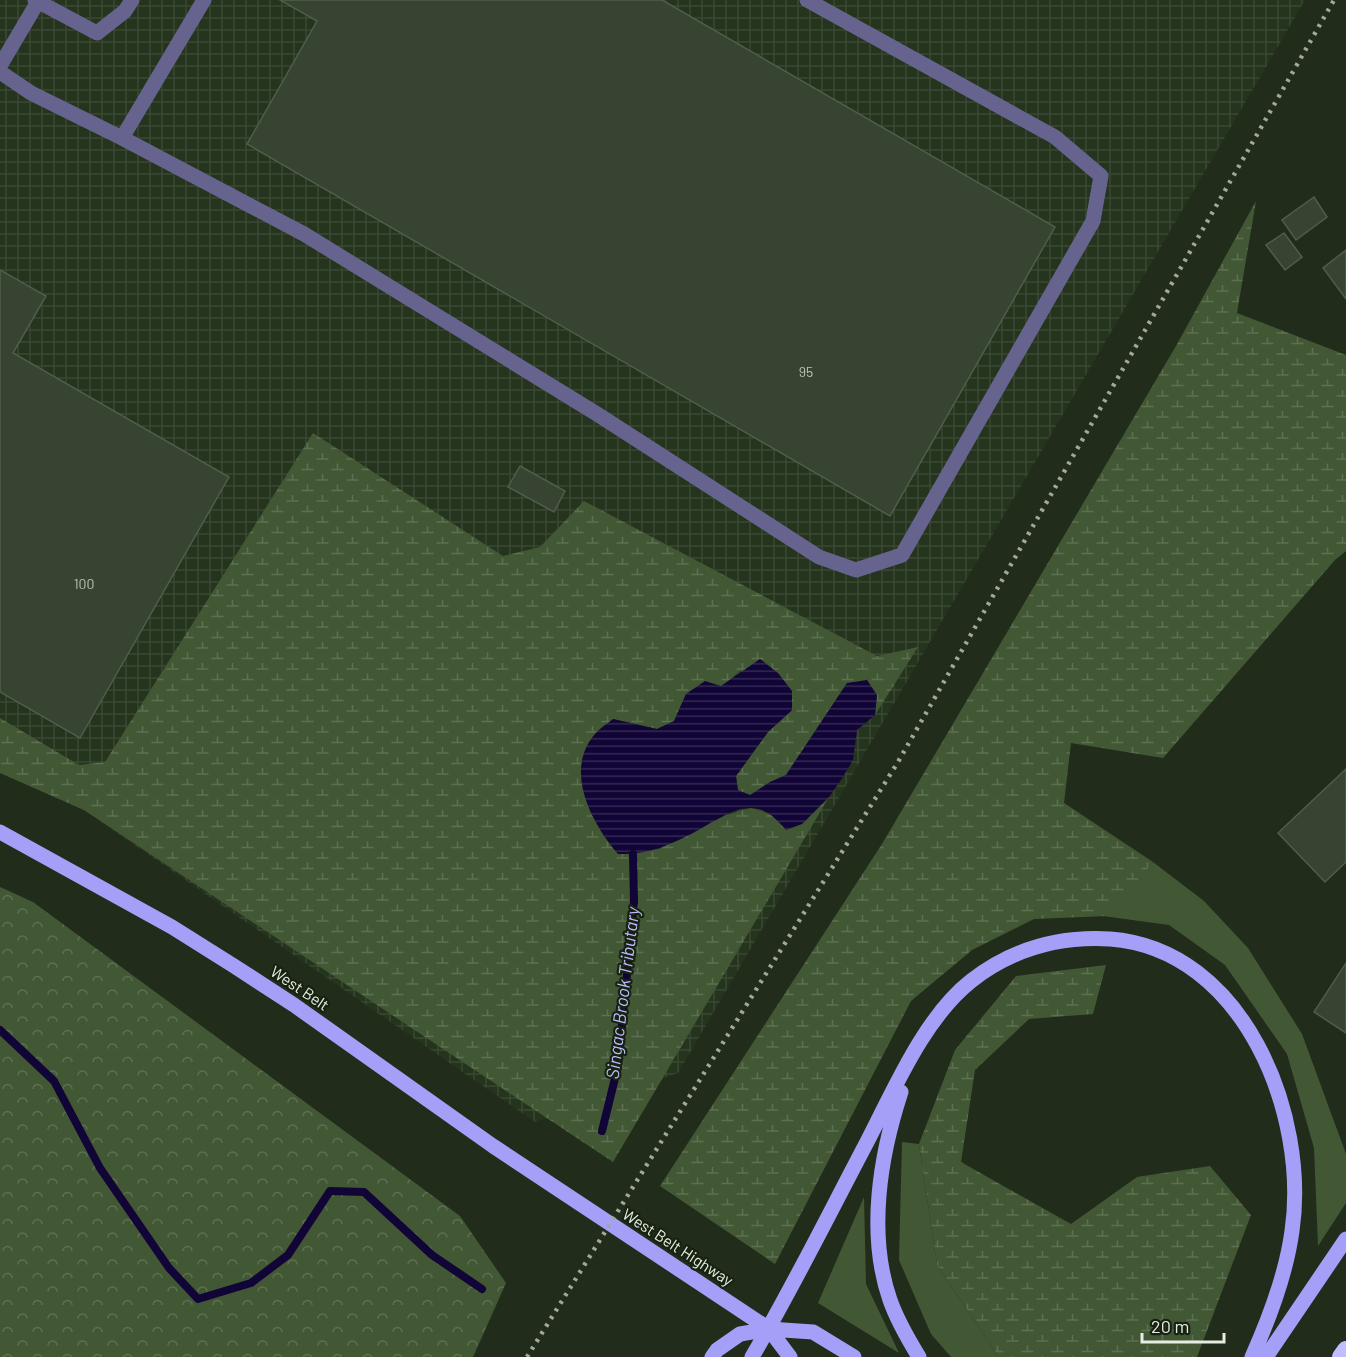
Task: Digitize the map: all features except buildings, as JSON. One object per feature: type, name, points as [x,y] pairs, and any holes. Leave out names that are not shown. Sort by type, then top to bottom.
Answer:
[{"type":"highway","points":[[1341,1357],[1346,1350]]},
{"type":"main road","name":"West Belt","points":[[0,832],[172,927],[234,966],[566,1195]]},
{"type":"main road","points":[[752,1357],[924,1036],[946,1005],[969,982],[995,964],[1026,949],[1058,940],[1090,938],[1125,940],[1162,952],[1196,971],[1223,994],[1247,1025],[1265,1061],[1281,1102],[1290,1145],[1294,1188],[1292,1229],[1284,1271],[1272,1310],[1252,1357]]},
{"type":"main road","points":[[919,1357],[890,1299],[881,1264],[878,1226],[886,1150],[894,1113],[906,1075],[924,1036]]},
{"type":"main road","name":"West Belt Highway","points":[[566,1195],[769,1329],[790,1357]]},
{"type":"main road","points":[[1266,1357],[1346,1239]]},
{"type":"main road","name":"West Belt Highway","points":[[769,1329],[813,1332],[854,1357]]},
{"type":"main road","points":[[712,1357],[717,1350],[740,1334],[769,1329]]},
{"type":"lane","points":[[0,66],[38,1],[97,33],[125,11],[132,0]]},
{"type":"lane","points":[[122,138],[204,0]]},
{"type":"lane","points":[[0,72],[31,93],[304,234],[597,414],[819,557],[855,570],[902,555],[1093,221],[1101,176],[1055,137],[807,0]]},
{"type":"shaded area","points":[[0,0],[1305,0],[678,1073],[535,1122],[84,810],[0,773]]},
{"type":"shaded area","points":[[760,659],[778,673],[792,691],[792,710],[768,732],[736,776],[738,790],[750,795],[786,775],[847,683],[867,680],[877,695],[875,715],[857,730],[853,760],[829,797],[802,824],[786,830],[767,812],[745,808],[729,813],[666,846],[638,853],[618,854],[591,812],[581,780],[581,764],[586,749],[595,734],[613,719],[657,729],[674,721],[686,694],[705,681],[721,686]]},
{"type":"green space","points":[[1256,201],[1237,313],[1346,355],[1346,551],[1335,560],[1163,758],[1071,743],[1064,803],[1153,862],[1107,916],[1034,919],[972,950],[911,1001],[775,1264],[660,1186],[882,844],[1176,346]]},
{"type":"green space","points":[[313,433],[503,556],[540,547],[584,501],[877,656],[918,647],[875,715],[877,695],[847,683],[786,775],[770,782],[751,795],[738,791],[736,776],[768,732],[792,710],[740,671],[721,687],[686,694],[674,721],[657,729],[613,719],[590,811],[603,835],[618,854],[659,849],[726,815],[751,808],[802,824],[829,797],[613,1162],[84,810],[0,773],[0,718],[79,765],[105,762]]},
{"type":"green space","points":[[1153,862],[1204,901],[1248,948],[1302,1034],[1346,1154],[1346,1203],[1318,1246],[1314,1148],[1287,1054],[1225,965],[1169,925],[1103,916]]},
{"type":"green space","points":[[0,887],[33,902],[460,1216],[506,1283],[473,1357],[0,1357]]},
{"type":"green space","points":[[1106,965],[1093,1014],[1029,1019],[975,1070],[961,1162],[1071,1224],[1137,1177],[1210,1166],[1251,1215],[1197,1357],[999,1357],[937,1265],[919,1144],[955,1050],[1016,976]]},
{"type":"green space","points":[[902,1142],[919,1144],[937,1265],[999,1357],[951,1357],[931,1334],[899,1260]]},
{"type":"green space","points":[[864,1197],[866,1284],[899,1353],[818,1303]]},
{"type":"waterway","name":"Singac Brook Tributary","points":[[602,1131],[618,1066],[634,902],[633,854]]},
{"type":"waterway","name":"Singac Brook Tributary","points":[[0,1030],[54,1081],[100,1168],[169,1268],[198,1299],[251,1283],[288,1255],[330,1191],[364,1192],[432,1255],[482,1289]]},
{"type":"railway","points":[[527,1357],[898,762],[1334,0]]}]
